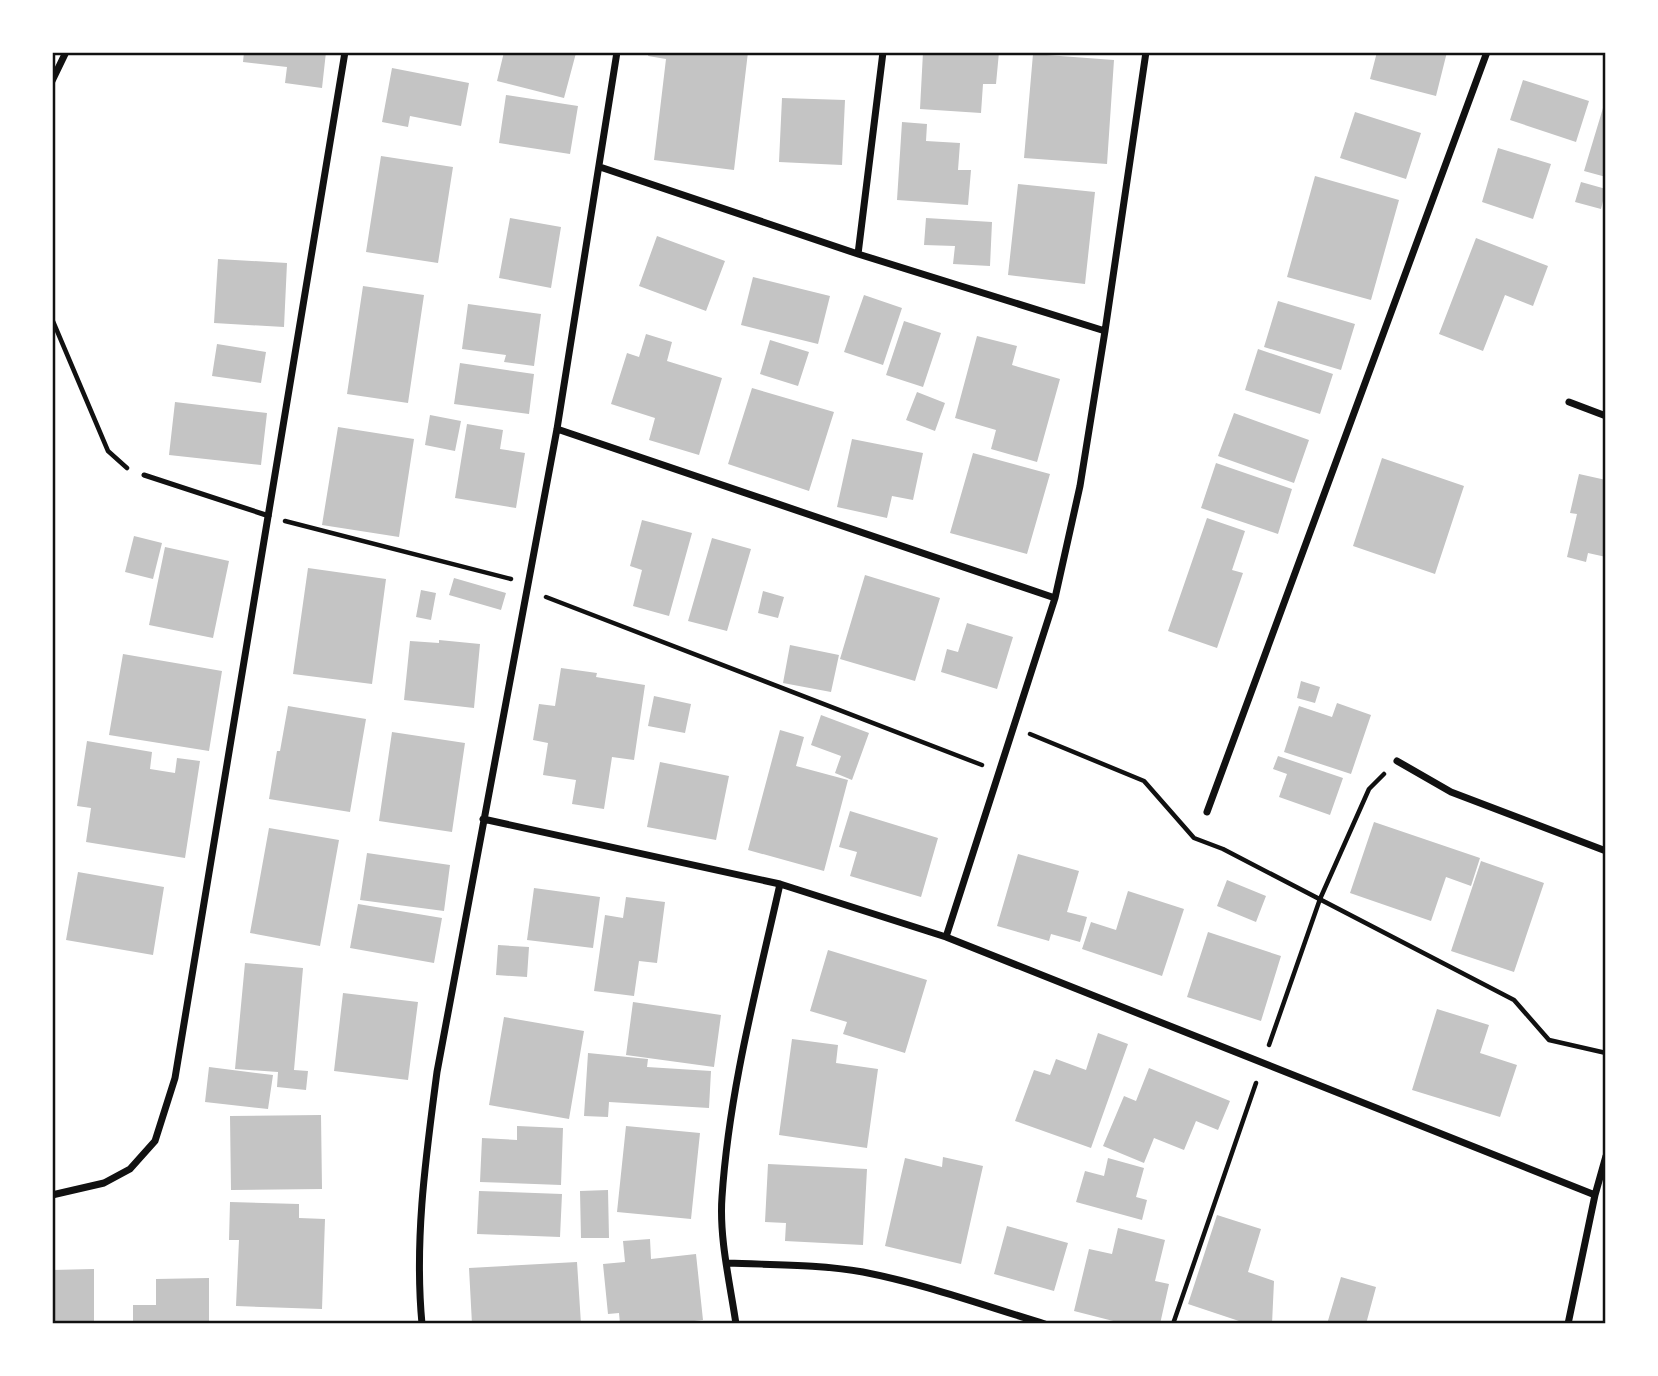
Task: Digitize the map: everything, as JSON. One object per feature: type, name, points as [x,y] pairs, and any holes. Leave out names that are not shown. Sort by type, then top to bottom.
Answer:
[{"type":"street","points":[[52,81],[66,52]]},
{"type":"street","points":[[52,1195],[104,1183],[130,1169],[155,1141],[175,1078],[345,52]]},
{"type":"street","points":[[422,1324],[420,1226],[425,1159],[437,1072],[557,429],[617,52]]},
{"type":"street","points":[[858,254],[883,52]]},
{"type":"street","points":[[946,937],[1055,598],[1080,486],[1146,52]]},
{"type":"street","points":[[1207,812],[1487,52]]},
{"type":"street","points":[[600,167],[858,254],[1105,331]]},
{"type":"street","points":[[1569,402],[1605,416]]},
{"type":"street","points":[[557,429],[1055,598]]},
{"type":"street","points":[[1397,761],[1451,792],[1605,851]]},
{"type":"street","points":[[484,819],[780,884],[946,937],[1595,1195]]},
{"type":"street","points":[[736,1324],[722,1199],[738,1074],[780,884]]},
{"type":"street","points":[[1568,1324],[1605,1156]]},
{"type":"street","points":[[728,1263],[823,1266],[861,1272],[892,1278],[1045,1324]]},
{"type":"lane","points":[[144,475],[269,516]]},
{"type":"path","points":[[52,319],[108,451],[120,464],[144,475]]},
{"type":"path","points":[[269,516],[528,583],[547,598],[999,771]]},
{"type":"path","points":[[1013,727],[1144,781],[1194,838],[1223,849],[1514,1000],[1549,1040],[1605,1053]]},
{"type":"path","points":[[1173,1324],[1320,899],[1369,789],[1397,761]]},
{"type":"building","points":[[244,52],[326,52],[322,88],[285,83],[287,67],[243,62]]},
{"type":"building","points":[[504,52],[576,53],[564,98],[497,81]]},
{"type":"building","points":[[649,52],[748,52],[734,170],[654,160],[666,59],[648,56]]},
{"type":"building","points":[[923,52],[999,52],[996,84],[983,84],[981,113],[920,109]]},
{"type":"building","points":[[1377,52],[1447,52],[1436,96],[1370,79]]},
{"type":"building","points":[[1033,54],[1114,60],[1107,164],[1024,158]]},
{"type":"building","points":[[392,68],[469,83],[461,126],[410,116],[408,127],[382,122]]},
{"type":"building","points":[[1523,80],[1589,101],[1576,142],[1510,120]]},
{"type":"building","points":[[506,95],[578,106],[570,154],[499,143]]},
{"type":"building","points":[[782,98],[845,100],[842,165],[779,162]]},
{"type":"building","points":[[1606,98],[1606,177],[1584,171]]},
{"type":"building","points":[[1355,112],[1421,133],[1406,179],[1340,158]]},
{"type":"building","points":[[902,122],[927,124],[926,141],[960,143],[958,170],[971,170],[968,205],[897,200]]},
{"type":"building","points":[[1498,148],[1551,164],[1533,219],[1482,202]]},
{"type":"building","points":[[381,156],[453,167],[438,263],[366,252]]},
{"type":"building","points":[[1315,176],[1399,200],[1371,300],[1287,277]]},
{"type":"building","points":[[1581,182],[1606,189],[1601,209],[1575,202]]},
{"type":"building","points":[[1018,184],[1095,192],[1085,284],[1008,275]]},
{"type":"building","points":[[510,218],[561,227],[551,288],[499,278]]},
{"type":"building","points":[[926,218],[992,222],[990,266],[953,264],[955,246],[924,245]]},
{"type":"building","points":[[657,236],[725,261],[706,311],[639,286]]},
{"type":"building","points":[[1476,238],[1548,266],[1533,306],[1505,295],[1483,351],[1439,334]]},
{"type":"building","points":[[218,259],[287,263],[284,327],[214,323]]},
{"type":"building","points":[[753,277],[830,296],[818,344],[741,325]]},
{"type":"building","points":[[363,286],[424,295],[408,403],[347,394]]},
{"type":"building","points":[[864,295],[902,308],[883,365],[844,352]]},
{"type":"building","points":[[1278,301],[1355,324],[1341,370],[1264,347]]},
{"type":"building","points":[[468,304],[541,314],[534,366],[504,362],[506,355],[462,349]]},
{"type":"building","points":[[904,321],[941,333],[923,387],[886,375]]},
{"type":"building","points":[[646,334],[672,342],[667,361],[722,378],[699,455],[649,440],[655,418],[611,404],[627,353],[639,357]]},
{"type":"building","points":[[977,336],[1017,346],[1012,365],[1060,379],[1037,462],[991,449],[996,430],[955,418]]},
{"type":"building","points":[[770,340],[809,352],[798,386],[760,374]]},
{"type":"building","points":[[217,344],[266,352],[261,383],[212,376]]},
{"type":"building","points":[[1258,349],[1333,374],[1320,414],[1245,390]]},
{"type":"building","points":[[460,363],[534,374],[529,414],[454,404]]},
{"type":"building","points":[[752,388],[834,412],[809,491],[728,464]]},
{"type":"building","points":[[917,392],[945,403],[935,431],[906,420]]},
{"type":"building","points":[[175,402],[267,413],[261,465],[169,455]]},
{"type":"building","points":[[1234,413],[1309,440],[1294,483],[1218,456]]},
{"type":"building","points":[[430,415],[461,421],[455,451],[425,445]]},
{"type":"building","points":[[467,424],[503,430],[500,449],[525,453],[516,508],[455,498]]},
{"type":"building","points":[[338,427],[414,439],[399,537],[322,525]]},
{"type":"building","points":[[852,439],[923,453],[913,500],[892,496],[887,518],[837,507]]},
{"type":"building","points":[[973,453],[1050,474],[1027,554],[950,533]]},
{"type":"building","points":[[1382,458],[1464,486],[1435,574],[1353,546]]},
{"type":"building","points":[[1216,463],[1292,489],[1278,534],[1201,508]]},
{"type":"building","points":[[1579,474],[1606,480],[1606,557],[1588,553],[1586,562],[1567,557],[1577,514],[1570,513]]},
{"type":"building","points":[[1207,518],[1245,531],[1232,570],[1243,573],[1217,648],[1168,631]]},
{"type":"building","points":[[642,520],[692,533],[669,616],[633,606],[642,570],[630,566]]},
{"type":"building","points":[[134,536],[162,543],[153,579],[125,572]]},
{"type":"building","points":[[712,538],[751,549],[727,631],[688,621]]},
{"type":"building","points":[[165,547],[229,561],[213,638],[149,625]]},
{"type":"building","points":[[308,568],[386,579],[372,684],[293,674]]},
{"type":"building","points":[[865,575],[940,598],[915,681],[840,659]]},
{"type":"building","points":[[454,578],[506,593],[501,610],[449,595]]},
{"type":"building","points":[[421,590],[436,593],[431,620],[416,617]]},
{"type":"building","points":[[763,591],[784,597],[778,618],[758,613]]},
{"type":"building","points":[[967,623],[1013,637],[997,689],[941,672],[947,649],[958,652]]},
{"type":"building","points":[[439,640],[480,644],[474,708],[404,700],[410,641],[439,643]]},
{"type":"building","points":[[790,645],[839,655],[831,692],[783,683]]},
{"type":"building","points":[[123,654],[222,671],[209,751],[109,735]]},
{"type":"building","points":[[561,668],[597,673],[596,677],[645,685],[634,760],[612,757],[604,809],[572,804],[576,780],[543,775],[548,743],[533,740],[539,704],[555,706]]},
{"type":"building","points":[[1301,681],[1320,687],[1315,703],[1297,698]]},
{"type":"building","points":[[654,696],[691,704],[685,733],[648,726]]},
{"type":"building","points":[[1337,703],[1371,715],[1351,774],[1284,752],[1299,706],[1332,717]]},
{"type":"building","points":[[288,706],[366,719],[350,812],[269,799]]},
{"type":"building","points":[[821,715],[869,733],[852,780],[835,773],[841,756],[811,745]]},
{"type":"building","points":[[780,730],[804,737],[796,766],[848,780],[824,871],[748,850]]},
{"type":"building","points":[[392,732],[465,743],[452,832],[379,821]]},
{"type":"building","points":[[87,741],[152,752],[150,769],[175,773],[177,758],[200,761],[185,858],[86,842],[91,808],[77,806]]},
{"type":"building","points":[[1278,756],[1343,778],[1330,815],[1279,797],[1287,774],[1273,769]]},
{"type":"building","points":[[660,762],[729,776],[716,840],[647,827]]},
{"type":"building","points":[[850,811],[938,838],[921,897],[850,876],[857,852],[839,847]]},
{"type":"building","points":[[1374,822],[1480,858],[1471,886],[1446,877],[1431,921],[1350,893]]},
{"type":"building","points":[[269,828],[339,840],[320,946],[250,933]]},
{"type":"building","points":[[367,853],[450,865],[444,911],[360,900]]},
{"type":"building","points":[[1018,854],[1079,871],[1067,912],[1087,917],[1080,942],[1051,934],[1049,941],[997,926]]},
{"type":"building","points":[[1481,861],[1544,883],[1514,972],[1451,951]]},
{"type":"building","points":[[78,872],[164,887],[153,955],[66,940]]},
{"type":"building","points":[[1227,880],[1266,896],[1256,922],[1217,906]]},
{"type":"building","points":[[534,888],[600,897],[593,948],[527,940]]},
{"type":"building","points":[[1128,891],[1184,909],[1162,976],[1082,949],[1091,922],[1116,930]]},
{"type":"building","points":[[626,897],[665,902],[657,963],[639,961],[634,996],[594,991],[605,915],[623,918]]},
{"type":"building","points":[[358,904],[442,918],[434,963],[350,948]]},
{"type":"building","points":[[1208,932],[1281,956],[1261,1021],[1187,997]]},
{"type":"building","points":[[498,945],[529,947],[527,977],[496,975]]},
{"type":"building","points":[[828,950],[927,980],[905,1053],[843,1034],[847,1022],[810,1011]]},
{"type":"building","points":[[245,963],[303,968],[294,1070],[308,1071],[306,1090],[277,1087],[278,1072],[235,1069]]},
{"type":"building","points":[[343,993],[418,1002],[408,1080],[334,1071]]},
{"type":"building","points":[[633,1002],[721,1015],[714,1067],[626,1055]]},
{"type":"building","points":[[1437,1009],[1489,1025],[1480,1053],[1517,1065],[1500,1117],[1412,1090]]},
{"type":"building","points":[[504,1017],[584,1031],[569,1119],[489,1105]]},
{"type":"building","points":[[1098,1033],[1128,1044],[1091,1148],[1015,1121],[1034,1070],[1050,1075],[1056,1059],[1086,1070]]},
{"type":"building","points":[[792,1039],[838,1045],[836,1063],[878,1069],[867,1148],[779,1135]]},
{"type":"building","points":[[588,1053],[648,1059],[647,1067],[711,1071],[709,1108],[609,1102],[608,1117],[584,1116]]},
{"type":"building","points":[[209,1067],[273,1075],[268,1109],[205,1102]]},
{"type":"building","points":[[1149,1068],[1230,1101],[1218,1130],[1196,1121],[1184,1150],[1154,1138],[1144,1163],[1103,1146],[1124,1096],[1136,1101]]},
{"type":"building","points":[[321,1115],[322,1189],[231,1190],[230,1116]]},
{"type":"building","points":[[517,1126],[563,1128],[561,1185],[480,1182],[482,1138],[517,1140]]},
{"type":"building","points":[[626,1126],[700,1133],[691,1219],[617,1212]]},
{"type":"building","points":[[943,1157],[983,1166],[961,1264],[885,1246],[905,1158],[942,1167]]},
{"type":"building","points":[[1108,1158],[1144,1168],[1136,1197],[1147,1200],[1142,1220],[1076,1202],[1085,1171],[1104,1176]]},
{"type":"building","points":[[768,1164],[867,1169],[863,1245],[785,1241],[786,1223],[765,1222]]},
{"type":"building","points":[[608,1190],[609,1238],[581,1238],[580,1191]]},
{"type":"building","points":[[479,1191],[562,1194],[560,1237],[477,1234]]},
{"type":"building","points":[[230,1202],[299,1204],[299,1218],[325,1219],[322,1309],[236,1306],[239,1240],[229,1240]]},
{"type":"building","points":[[1217,1215],[1261,1229],[1248,1272],[1274,1281],[1272,1324],[1248,1324],[1188,1304]]},
{"type":"building","points":[[1007,1226],[1068,1243],[1054,1291],[994,1274]]},
{"type":"building","points":[[1118,1228],[1165,1240],[1155,1281],[1169,1284],[1160,1324],[1125,1324],[1074,1311],[1089,1249],[1112,1254]]},
{"type":"building","points":[[650,1239],[651,1259],[696,1254],[703,1320],[668,1324],[620,1324],[619,1313],[608,1314],[603,1264],[625,1262],[623,1241]]},
{"type":"building","points":[[577,1262],[581,1324],[472,1324],[469,1268]]},
{"type":"building","points":[[94,1269],[94,1324],[52,1324],[52,1270]]},
{"type":"building","points":[[1341,1277],[1376,1287],[1366,1324],[1327,1324]]},
{"type":"building","points":[[209,1278],[209,1324],[133,1324],[133,1305],[156,1305],[156,1279]]}]
